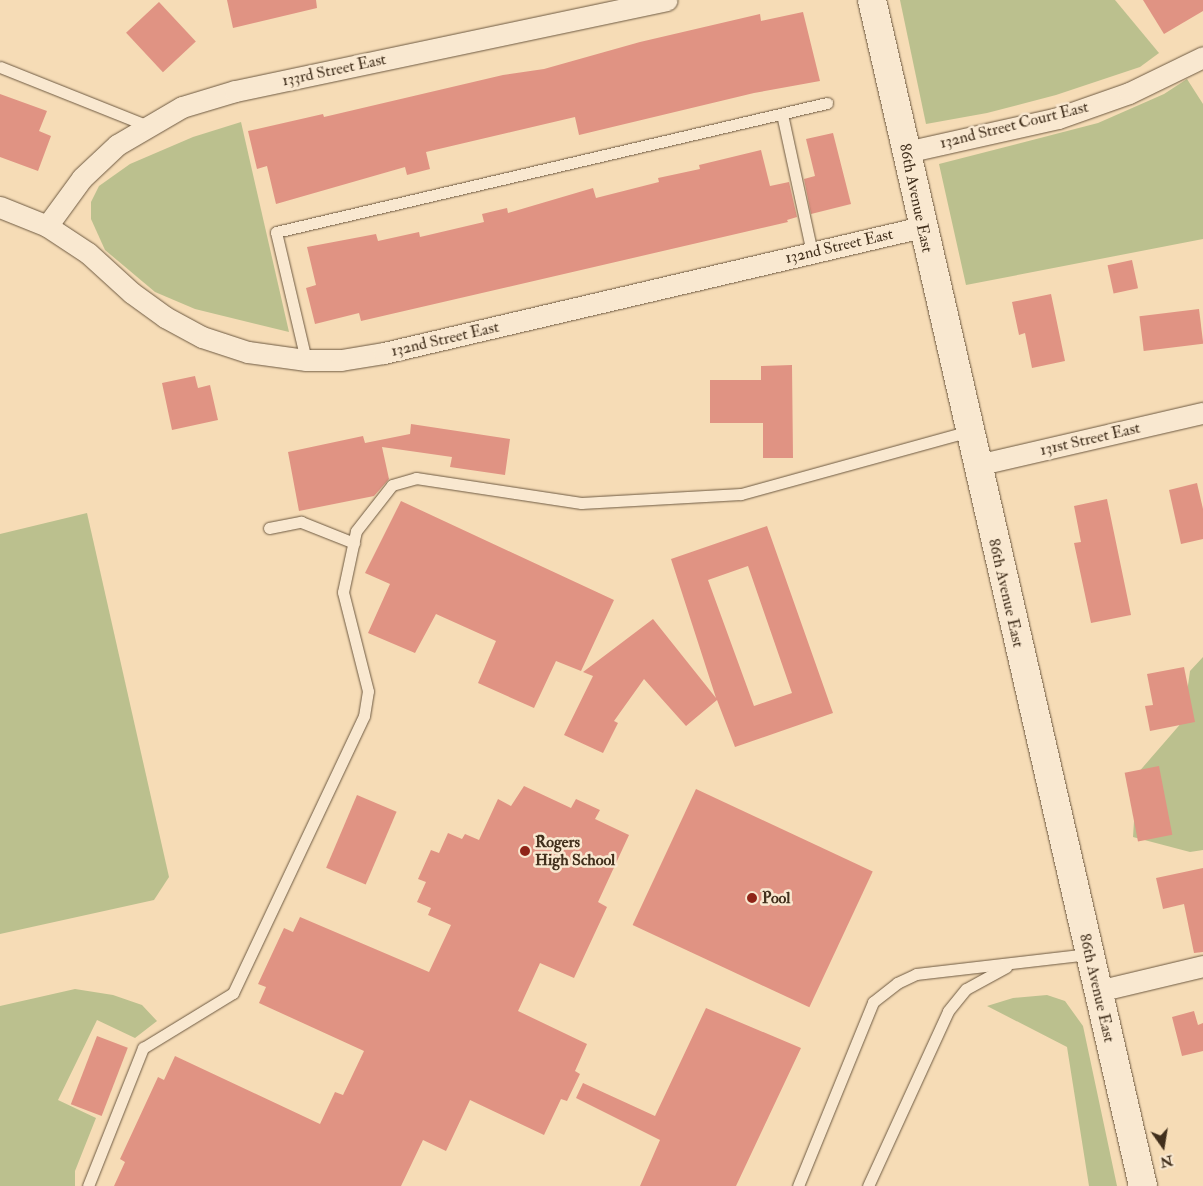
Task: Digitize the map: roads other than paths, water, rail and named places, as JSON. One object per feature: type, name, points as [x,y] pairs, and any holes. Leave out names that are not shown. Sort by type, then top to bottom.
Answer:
[{"type":"street","name":"133rd Street East","points":[[47,226],[82,178],[117,145],[146,125],[182,107],[235,91],[667,0]]},
{"type":"street","name":"86th Avenue East","points":[[872,0],[976,465],[1143,1186]]},
{"type":"street","name":"132nd Street Court East","points":[[906,152],[1058,118],[1129,93],[1203,57]]},
{"type":"street","name":"132nd Street East","points":[[0,207],[47,226],[88,253],[159,312],[202,337],[248,352],[306,360],[341,360],[384,353],[922,227]]},
{"type":"street","name":"131st Street East","points":[[976,465],[1203,413]]},
{"type":"street","points":[[1098,991],[1203,966]]},
{"type":"lane","points":[[0,67],[146,125]]},
{"type":"lane","points":[[306,360],[276,232],[827,104]]},
{"type":"lane","points":[[782,114],[812,253]]},
{"type":"lane","points":[[88,1186],[143,1048],[233,993],[364,716],[368,691],[343,592],[356,531],[392,485],[416,478],[581,503],[741,494],[969,431]]},
{"type":"lane","points":[[270,528],[301,522],[354,543]]},
{"type":"lane","points":[[798,1186],[873,1002],[897,983],[916,974],[1089,954]]},
{"type":"lane","points":[[868,1186],[948,1011],[966,989],[1012,964]]},
{"type":"place","name":"Rogers High School","points":[[525,851]]},
{"type":"place","name":"Pool","points":[[752,898]]}]
